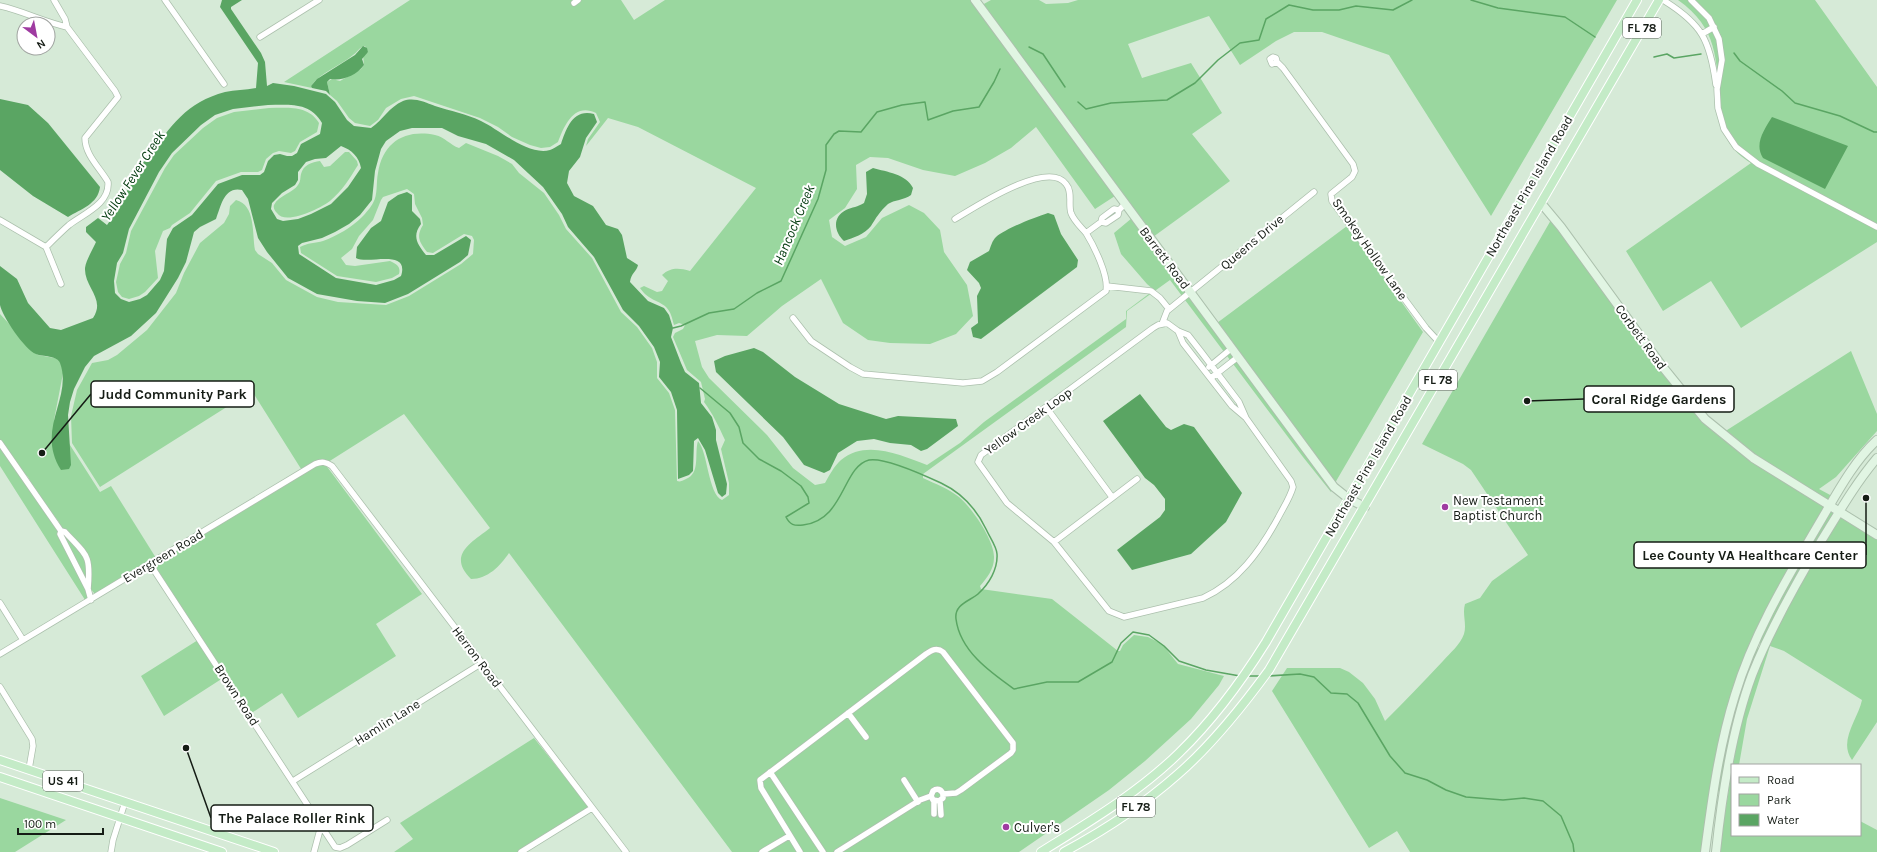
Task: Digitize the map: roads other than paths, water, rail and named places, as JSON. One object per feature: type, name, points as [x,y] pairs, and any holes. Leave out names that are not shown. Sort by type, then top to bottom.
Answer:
[{"type":"main road","name":"Northeast Pine Island Road","points":[[1041,852],[1102,814],[1148,780],[1178,754],[1203,728],[1250,668],[1637,0]]},
{"type":"main road","name":"Northeast Pine Island Road","points":[[1064,852],[1138,806],[1178,775],[1222,729],[1255,690],[1269,670],[1659,0]]},
{"type":"main road","name":"US 41","points":[[0,760],[274,852]]},
{"type":"main road","name":"US 41","points":[[0,777],[222,852]]},
{"type":"main road","points":[[1048,852],[1079,833],[1102,814]]},
{"type":"street","points":[[46,247],[70,225],[98,205],[107,192],[108,182],[88,151],[85,145],[85,138],[118,96],[67,27],[65,19],[54,0]]},
{"type":"street","points":[[166,0],[224,84]]},
{"type":"street","points":[[260,37],[319,0]]},
{"type":"street","name":"Barrett Road","points":[[975,0],[1122,207],[1190,291],[1334,487],[1349,499],[1365,506]]},
{"type":"street","points":[[1663,0],[1685,14],[1702,34],[1711,54],[1717,89],[1718,108],[1724,129],[1732,142],[1746,157],[1877,227]]},
{"type":"street","points":[[1691,0],[1704,12],[1714,27],[1719,39],[1722,60],[1717,89]]},
{"type":"street","points":[[0,6],[67,27]]},
{"type":"street","points":[[1702,34],[1714,27]]},
{"type":"street","name":"Smokey Hollow Lane","points":[[1277,62],[1283,68],[1353,164],[1355,171],[1352,177],[1331,194],[1332,200],[1426,328],[1439,342]]},
{"type":"street","points":[[793,318],[811,341],[859,372],[974,383],[986,379],[1003,368],[1102,295],[1107,286],[1095,251],[1086,233],[1072,214],[1070,191],[1067,184],[1061,178],[1051,176],[1017,185],[982,202],[956,219]]},
{"type":"street","name":"Queens Drive","points":[[1169,309],[1314,192]]},
{"type":"street","name":"Corbett Road","points":[[1541,203],[1561,227],[1681,390],[1705,419],[1752,458],[1877,535]]},
{"type":"street","points":[[1086,233],[1101,222],[1102,218],[1114,209],[1122,207]]},
{"type":"street","points":[[0,220],[46,247],[61,284]]},
{"type":"street","points":[[1107,286],[1152,291],[1160,298],[1169,309],[1162,324],[1167,323],[1178,331],[1188,335],[1239,402],[1246,418]]},
{"type":"street","name":"Yellow Creek Loop","points":[[1162,324],[1158,325],[981,455],[978,462],[1007,503],[1054,542],[1109,611],[1124,617],[1203,598],[1214,593],[1228,583],[1253,558],[1264,544],[1293,487],[1291,481],[1246,418]]},
{"type":"street","points":[[1178,331],[1183,342],[1232,406],[1246,418]]},
{"type":"street","points":[[1189,350],[1196,344]]},
{"type":"street","points":[[1205,370],[1232,348]]},
{"type":"street","points":[[1211,378],[1238,357]]},
{"type":"street","points":[[1226,398],[1233,394]]},
{"type":"street","points":[[1046,408],[1112,497]]},
{"type":"street","points":[[1705,852],[1723,742],[1734,695],[1754,643],[1795,564],[1830,506],[1858,462],[1877,440]]},
{"type":"street","points":[[0,443],[61,531],[63,541],[88,589],[91,600]]},
{"type":"street","points":[[1716,852],[1723,799],[1740,712],[1752,675],[1764,648],[1803,573],[1864,474],[1877,458]]},
{"type":"street","name":"Evergreen Road","points":[[0,654],[315,464],[327,462]]},
{"type":"street","name":"Herron Road","points":[[327,462],[332,466],[626,852]]},
{"type":"street","points":[[1054,542],[1137,479]]},
{"type":"street","points":[[61,531],[65,532],[85,552],[90,570],[88,589]]},
{"type":"street","name":"Brown Road","points":[[150,564],[335,847],[340,848],[387,820]]},
{"type":"street","points":[[0,603],[23,640]]},
{"type":"street","points":[[1754,643],[1764,648]]},
{"type":"street","points":[[800,852],[761,788],[760,780],[932,650],[940,650],[1013,743],[1014,746],[1011,753],[962,790],[943,794],[935,799],[918,802],[837,852]]},
{"type":"street","name":"Hamlin Lane","points":[[293,781],[482,663]]},
{"type":"street","points":[[0,687],[32,739],[33,746],[29,769]]},
{"type":"street","points":[[848,712],[866,737]]},
{"type":"street","points":[[770,772],[823,852]]},
{"type":"street","points":[[904,780],[918,802]]},
{"type":"street","points":[[941,815],[933,791],[937,789],[941,790],[943,794]]},
{"type":"street","points":[[1713,798],[1723,799]]},
{"type":"street","points":[[934,814],[935,799]]},
{"type":"street","points":[[111,852],[125,802]]},
{"type":"street","points":[[521,852],[592,808]]},
{"type":"street","points":[[314,852],[321,826]]},
{"type":"street","points":[[762,852],[789,836]]},
{"type":"water","points":[[222,0],[242,0],[231,7],[231,9],[261,53],[265,62],[267,86],[273,83],[294,86],[326,94],[335,102],[347,120],[354,126],[371,128],[398,104],[407,100],[415,100],[464,114],[489,125],[524,146],[541,151],[550,150],[561,144],[568,126],[576,117],[587,113],[594,114],[597,122],[586,138],[580,157],[569,171],[567,183],[574,196],[593,206],[606,225],[618,229],[622,235],[627,258],[638,265],[630,282],[648,301],[664,308],[669,315],[673,328],[671,337],[681,363],[685,372],[699,383],[701,403],[712,417],[727,484],[726,494],[722,497],[718,493],[705,450],[698,438],[694,441],[693,471],[689,475],[678,479],[677,410],[671,392],[659,377],[660,362],[654,347],[639,326],[623,310],[594,257],[568,227],[562,214],[543,187],[514,160],[486,144],[458,136],[442,128],[412,128],[400,131],[386,141],[381,149],[375,171],[372,200],[360,215],[349,224],[322,238],[302,243],[298,246],[299,254],[336,278],[376,285],[394,280],[401,276],[402,267],[399,262],[394,260],[362,260],[356,258],[357,247],[371,228],[381,221],[388,202],[398,195],[407,192],[412,195],[412,211],[420,219],[421,224],[418,228],[416,236],[418,244],[426,255],[434,255],[466,236],[471,240],[468,255],[460,262],[408,294],[385,303],[357,301],[317,294],[288,278],[258,238],[248,199],[242,190],[231,191],[224,198],[216,219],[200,227],[194,232],[186,262],[178,278],[156,313],[131,336],[94,356],[85,367],[74,389],[68,415],[71,465],[69,469],[61,470],[54,455],[52,441],[53,427],[62,389],[63,376],[60,363],[56,359],[39,355],[31,351],[20,340],[9,324],[0,305],[0,266],[17,279],[28,303],[50,328],[61,330],[93,318],[97,305],[86,275],[85,268],[96,242],[86,232],[86,227],[98,218],[107,225],[117,211],[146,158],[149,157],[172,125],[190,109],[212,96],[225,92],[256,88],[258,63],[220,7]],"holes":[[[268,105],[292,105],[312,111],[322,123],[320,134],[301,144],[297,153],[292,156],[280,154],[274,155],[268,161],[264,172],[260,175],[242,175],[218,184],[192,215],[173,228],[167,239],[164,271],[160,280],[147,295],[140,299],[129,302],[121,299],[115,293],[114,281],[117,263],[123,253],[129,229],[159,172],[172,153],[201,125],[215,115],[233,109]],[[341,146],[354,154],[359,160],[361,168],[348,187],[331,204],[311,214],[298,219],[283,221],[277,219],[271,209],[272,203],[282,193],[295,185],[298,180],[298,172],[306,162],[326,158]]]},
{"type":"water","points":[[363,46],[367,48],[368,52],[362,59],[364,65],[353,75],[339,79],[330,79],[327,82],[330,95],[326,91],[312,88],[311,86],[317,79],[355,55]]},
{"type":"water","points":[[0,99],[28,105],[48,123],[100,187],[99,193],[92,202],[68,217],[33,196],[0,170]]},
{"type":"water","points":[[1772,117],[1848,146],[1825,189],[1763,158],[1759,148],[1761,137]]},
{"type":"water","points":[[873,168],[896,174],[906,180],[913,188],[911,195],[888,204],[866,231],[844,241],[838,233],[836,225],[838,217],[846,210],[864,203],[867,194],[866,172]]},
{"type":"water","points":[[1048,213],[1054,215],[1061,234],[1078,260],[1077,267],[981,339],[973,337],[971,328],[978,323],[977,296],[981,288],[979,283],[967,270],[970,262],[989,251],[996,237],[1007,230]]},
{"type":"water","points":[[754,348],[763,352],[795,377],[839,404],[886,419],[898,416],[956,419],[958,426],[927,449],[921,451],[911,445],[890,443],[874,439],[857,441],[838,453],[830,470],[824,473],[804,465],[783,437],[716,372],[714,361],[725,356]]},
{"type":"water","points":[[1140,394],[1166,427],[1171,430],[1184,424],[1194,427],[1242,493],[1226,522],[1191,554],[1132,570],[1117,550],[1160,517],[1165,510],[1165,499],[1154,485],[1145,478],[1103,421]]},
{"type":"waterway","name":"Hancock Creek","points":[[1078,102],[1086,109],[1111,103],[1167,100],[1195,83],[1218,60],[1240,43],[1259,40],[1266,19],[1289,5],[1313,10],[1339,10],[1356,6],[1393,10],[1412,0]]},
{"type":"waterway","name":"Hancock Creek","points":[[1471,0],[1498,8],[1565,17],[1595,37]]},
{"type":"waterway","name":"Hancock Creek","points":[[1029,47],[1043,54],[1065,87]]},
{"type":"waterway","name":"Hancock Creek","points":[[1734,53],[1740,61],[1782,91],[1795,103],[1840,116],[1877,132]]},
{"type":"waterway","name":"Hancock Creek","points":[[1654,57],[1667,54],[1674,58],[1701,54]]},
{"type":"waterway","name":"Hancock Creek","points":[[673,328],[681,326],[709,313],[734,309],[757,293],[781,281],[818,199],[826,170],[826,145],[834,134],[839,131],[861,132],[877,112],[902,105],[925,102],[928,120],[953,111],[979,107],[1000,69]]},
{"type":"waterway","name":"Yellow Fever Creek","points":[[700,388],[730,413],[739,427],[743,443],[759,459],[781,471],[801,486],[808,497],[809,503],[786,517],[789,522],[793,524],[803,525],[817,521],[827,514],[835,504],[853,472],[860,465],[869,460],[885,461],[916,472],[949,487],[962,496],[978,514],[982,521],[996,548],[997,560],[992,576],[986,586],[978,594],[960,606],[957,610],[956,619],[963,641],[970,651],[986,668],[1014,689],[1047,682],[1078,682],[1112,662],[1121,643],[1133,632],[1149,635],[1164,646],[1179,661],[1206,670],[1240,676]]},
{"type":"waterway","name":"Yellow Fever Creek","points":[[1268,676],[1300,674],[1314,677],[1331,693],[1347,694],[1358,703],[1390,756],[1405,773],[1427,780],[1446,790],[1466,797],[1503,800],[1524,798],[1543,801],[1561,816],[1573,844],[1574,852]]},
{"type":"waterway","name":"Yellow Fever Creek","points":[[1248,676],[1260,676]]},
{"type":"place","name":"Coral Ridge Gardens","points":[[1527,401]]},
{"type":"place","name":"Judd Community Park","points":[[42,453]]},
{"type":"place","name":"Lee County VA Healthcare Center","points":[[1866,498]]},
{"type":"place","name":"New Testament Baptist Church","points":[[1445,507]]},
{"type":"place","name":"The Palace Roller Rink","points":[[186,748]]},
{"type":"place","name":"Culver's","points":[[1006,827]]}]
